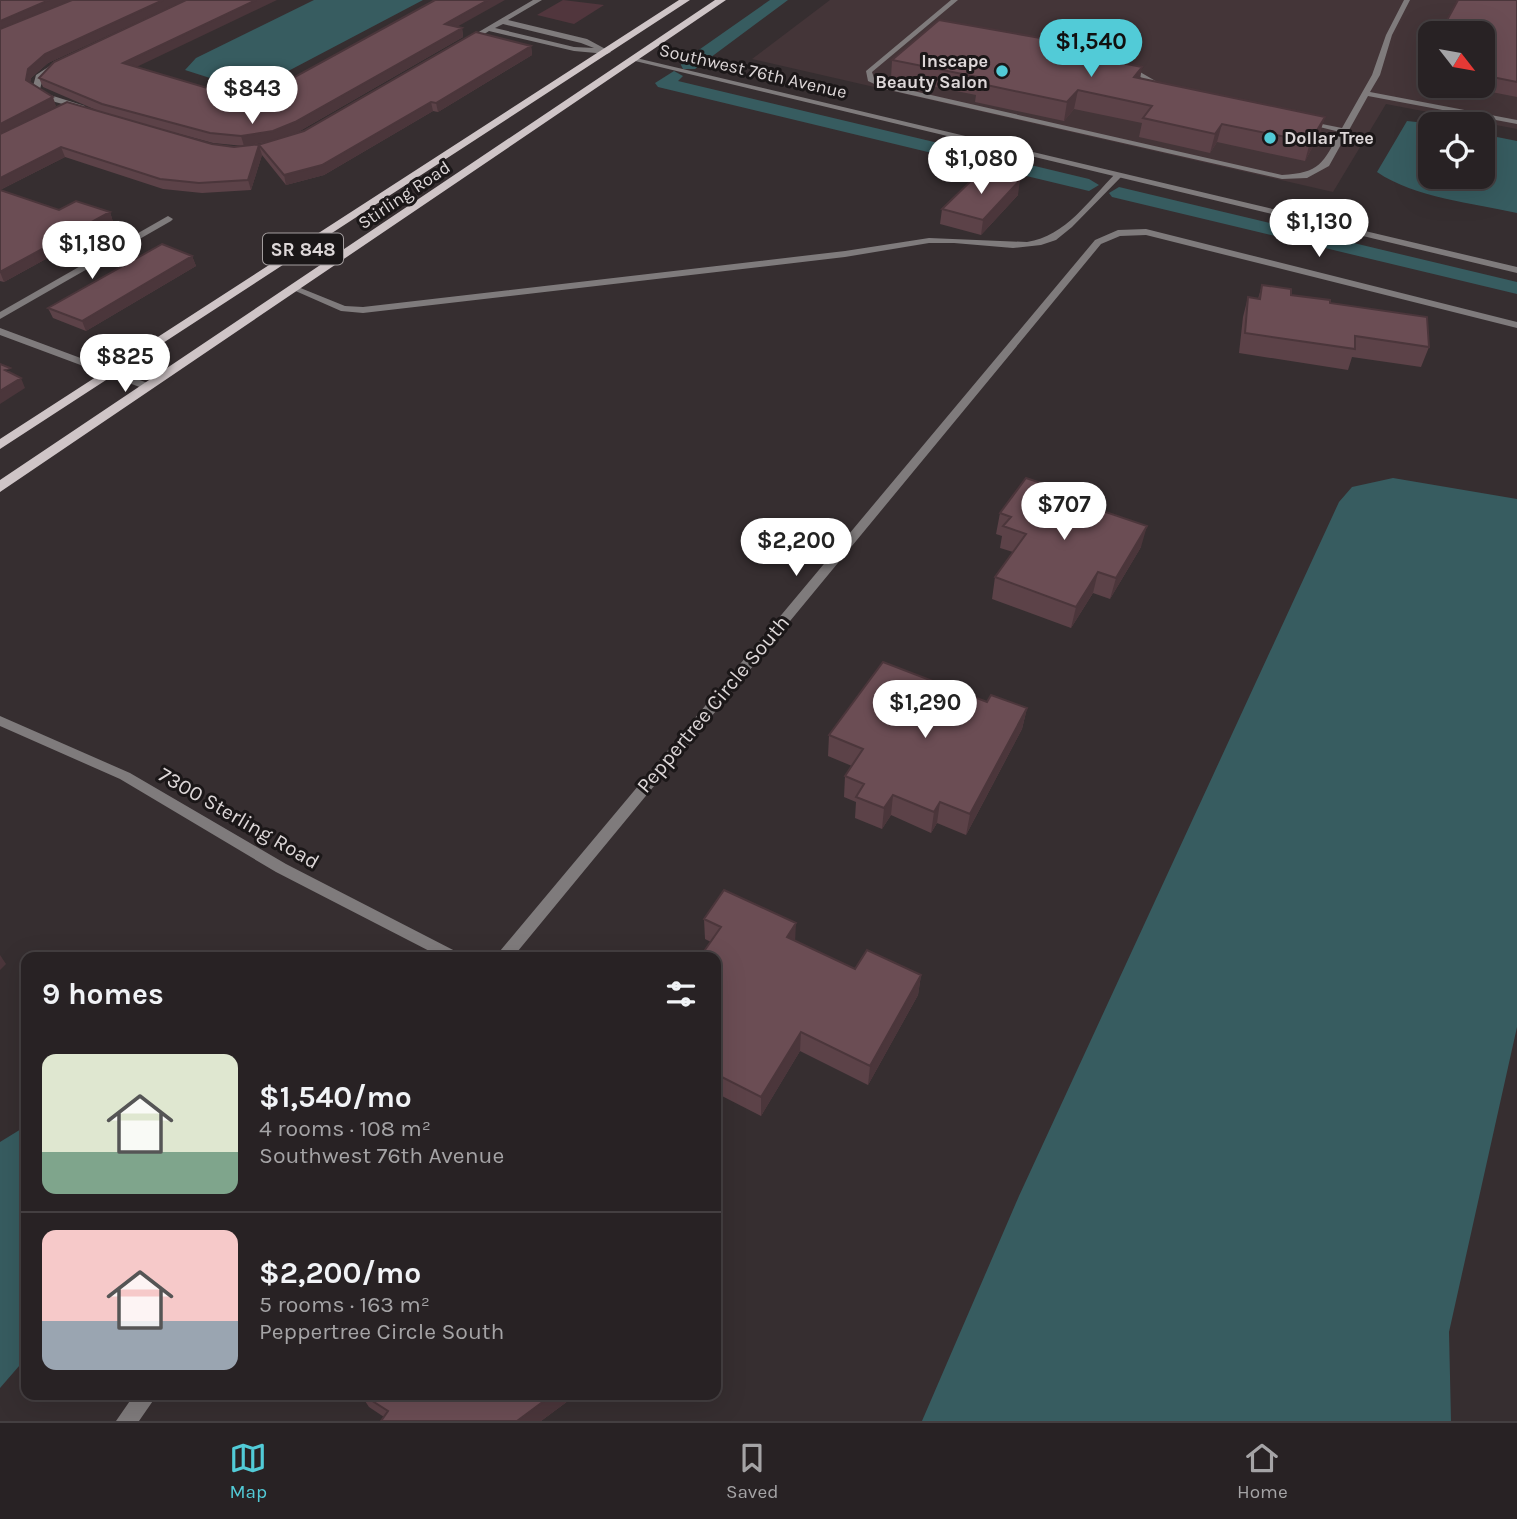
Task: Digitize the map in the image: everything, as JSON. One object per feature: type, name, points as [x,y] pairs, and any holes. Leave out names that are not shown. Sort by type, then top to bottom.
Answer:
[{"type":"main road","name":"Stirling Road","points":[[0,445],[685,0]]},
{"type":"main road","name":"Stirling Road","points":[[0,487],[721,0]]},
{"type":"main road","points":[[607,52],[613,61],[610,76]]},
{"type":"street","points":[[459,46],[538,0]]},
{"type":"street","points":[[502,21],[584,41],[607,52]]},
{"type":"street","points":[[489,29],[574,49],[607,52]]},
{"type":"street","points":[[75,57],[44,72],[36,82],[40,93],[96,113]]},
{"type":"street","name":"Southwest 76th Avenue","points":[[635,59],[1517,270]]},
{"type":"street","points":[[61,110],[71,105]]},
{"type":"street","points":[[0,316],[168,219]]},
{"type":"street","name":"Peppertree Circle South","points":[[507,952],[1098,243],[1118,233],[1146,232],[1517,325]]},
{"type":"street","points":[[0,331],[149,387]]},
{"type":"street","points":[[0,346],[16,337]]},
{"type":"street","points":[[126,1421],[143,1400]]},
{"type":"lane","points":[[955,0],[869,72],[871,79],[885,87],[1282,177],[1304,176],[1318,171],[1326,164],[1366,93],[1407,0]]},
{"type":"lane","points":[[927,23],[939,26]]},
{"type":"lane","points":[[1114,63],[1135,69],[1179,95]]},
{"type":"lane","points":[[1366,93],[1517,122]]},
{"type":"lane","points":[[1293,120],[1345,131]]},
{"type":"lane","points":[[295,289],[344,309],[363,310],[845,254],[915,242],[944,240],[1004,246],[1034,242],[1052,239],[1119,175]]},
{"type":"lane","name":"7300 Sterling Road","points":[[0,721],[125,776],[281,869],[444,952]]},
{"type":"shaded area","points":[[563,0],[604,5],[574,24],[537,15]]},
{"type":"shaded area","points":[[830,0],[1517,0],[1517,129],[1495,125],[1495,112],[1428,112],[1386,104],[1333,192],[752,59]]},
{"type":"water","points":[[314,0],[423,0],[256,88],[238,87],[185,70],[196,58]]},
{"type":"water","points":[[1407,121],[1418,122],[1418,189],[1495,189],[1495,137],[1517,141],[1517,213],[1426,194],[1377,172]]},
{"type":"water","points":[[1393,478],[1517,499],[1517,1027],[1449,1332],[1451,1421],[922,1421],[1019,1196],[1339,502],[1352,487]]},
{"type":"water","points":[[21,1129],[21,1364],[0,1388],[0,1142]]},
{"type":"building","points":[[0,0],[49,0],[0,21]]},
{"type":"building","points":[[72,0],[163,0],[45,54],[28,69],[26,80],[53,97],[0,124],[0,29]]},
{"type":"building","points":[[186,0],[256,0],[123,63],[251,101],[435,0],[488,0],[445,24],[462,28],[295,122],[273,131],[241,136],[210,133],[102,104],[39,78],[54,62]]},
{"type":"building","points":[[1458,0],[1517,0],[1517,82],[1495,78],[1495,21],[1447,21]]},
{"type":"building","points":[[939,20],[1120,52],[1112,61],[1142,67],[1134,77],[1325,117],[1310,142],[1222,124],[1215,134],[1143,118],[1152,106],[1078,90],[1067,102],[977,83],[983,78],[892,60]]},
{"type":"building","points":[[476,32],[531,46],[436,103],[431,102],[322,165],[284,175],[259,145],[248,180],[199,183],[160,179],[61,147],[0,178],[0,134],[67,102],[212,144],[234,147],[261,144],[304,131]]},
{"type":"building","points":[[993,174],[1020,180],[983,220],[942,209],[974,178],[986,181]]},
{"type":"building","points":[[0,190],[59,210],[76,201],[110,212],[0,272]]},
{"type":"building","points":[[162,244],[192,256],[82,321],[48,308]]},
{"type":"building","points":[[1262,285],[1291,289],[1291,295],[1330,300],[1330,303],[1427,317],[1429,347],[1355,336],[1355,349],[1245,333],[1248,297],[1260,299]]},
{"type":"building","points":[[0,364],[10,368],[5,370],[21,378],[0,391]]},
{"type":"building","points":[[1026,478],[1083,497],[1079,503],[1147,526],[1116,578],[1098,572],[1076,607],[995,577],[1026,534],[1003,526],[1011,517],[1000,513]]},
{"type":"building","points":[[883,662],[987,702],[991,695],[1027,708],[970,814],[940,802],[934,812],[893,795],[884,808],[856,797],[864,784],[845,776],[863,749],[829,735]]},
{"type":"building","points":[[724,890],[796,923],[787,937],[855,969],[867,950],[921,975],[870,1066],[801,1032],[761,1097],[721,1077],[721,952],[704,952],[721,927],[704,919]]},
{"type":"building","points":[[371,1400],[545,1400],[517,1421],[381,1421],[388,1411]]},
{"type":"waterway","points":[[689,65],[780,0]]},
{"type":"waterway","points":[[674,76],[664,83],[1089,185]]},
{"type":"waterway","points":[[1119,193],[1517,288]]},
{"type":"place","name":"Inscape Beauty Salon","points":[[1002,71]]},
{"type":"place","name":"Dollar Tree","points":[[1270,138]]}]
